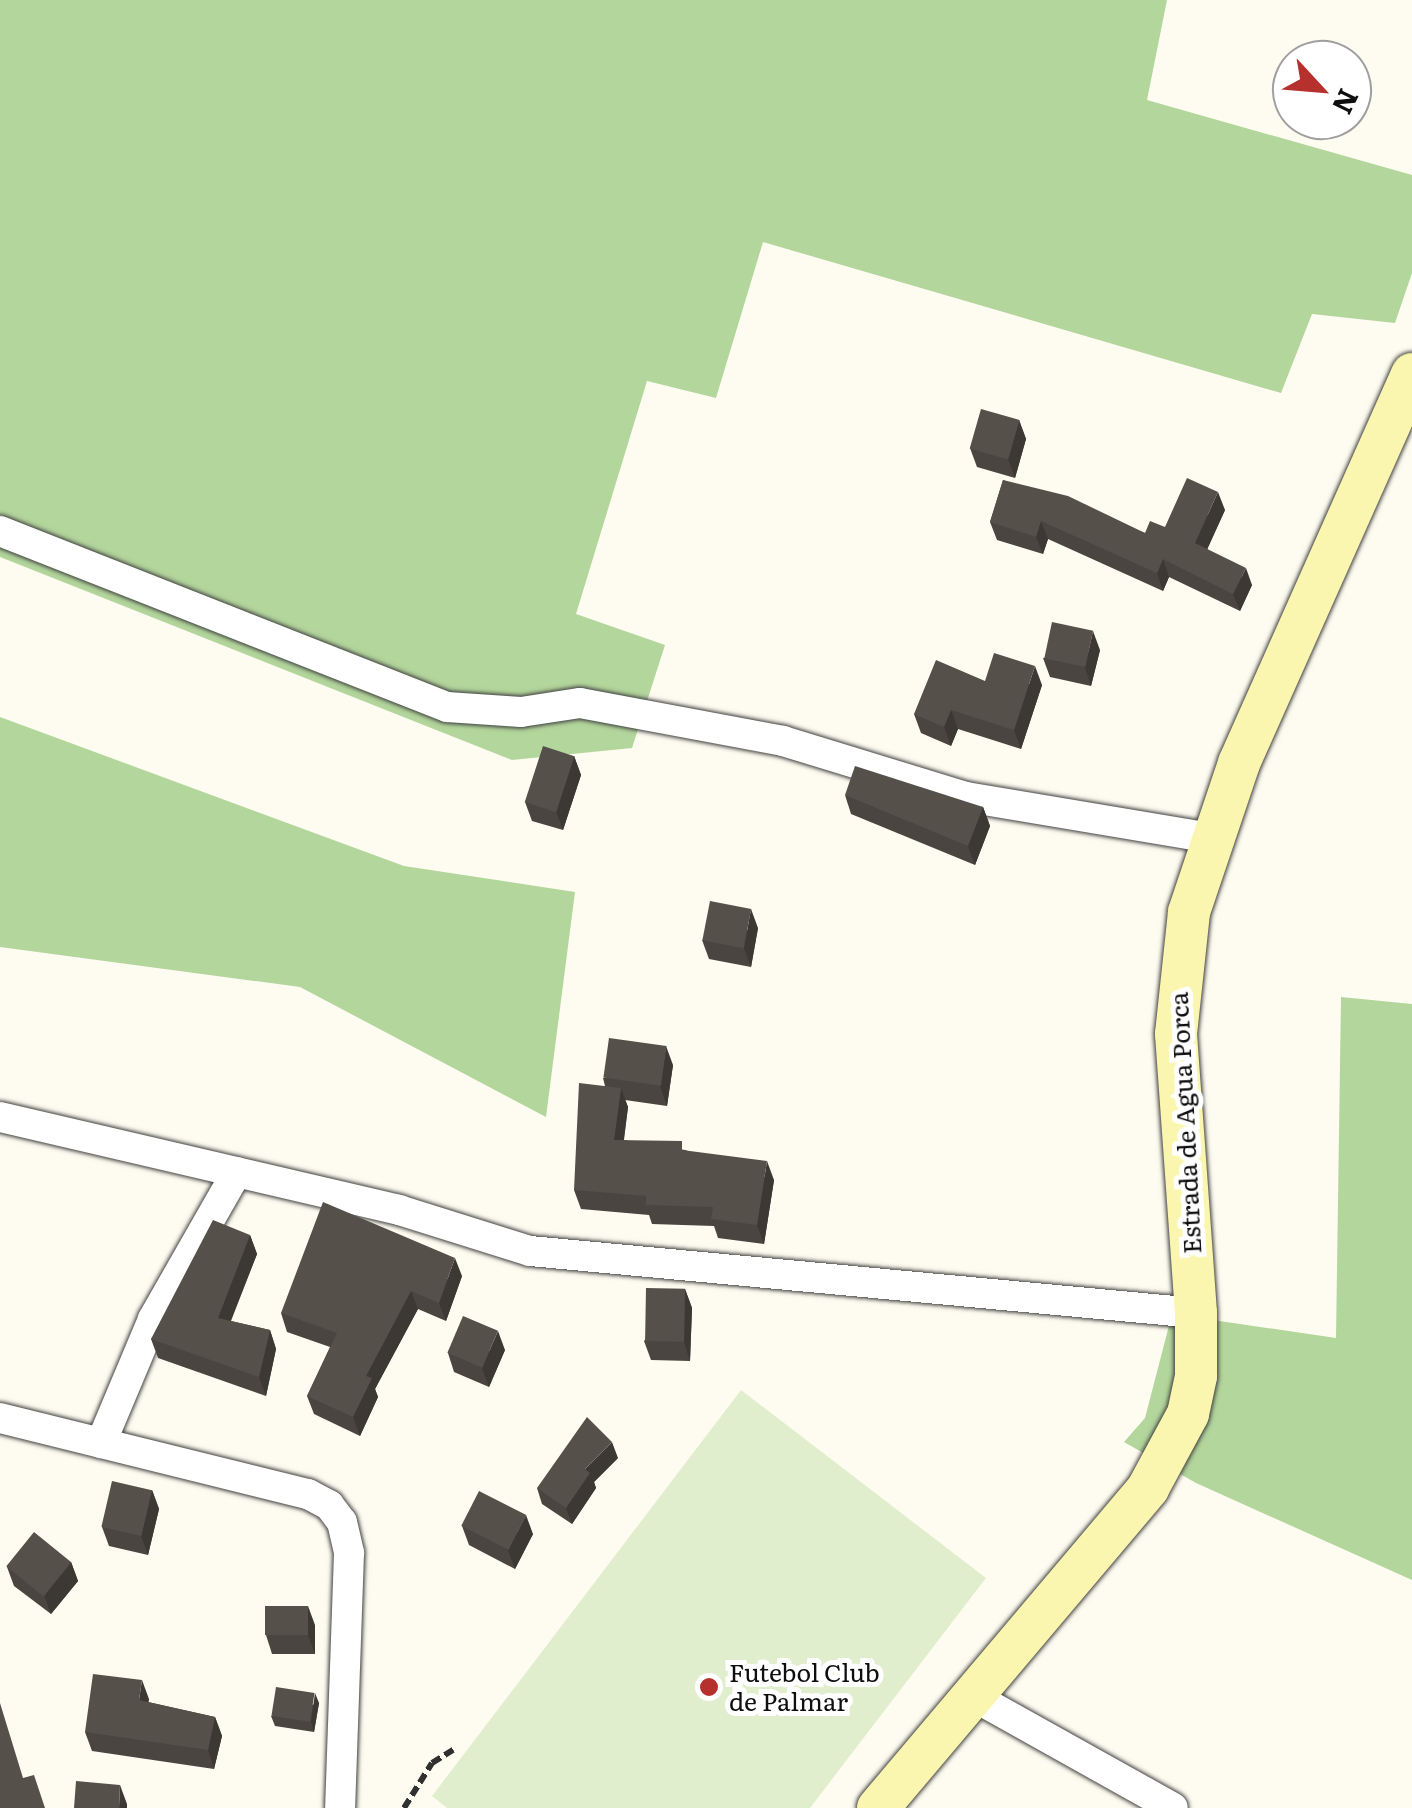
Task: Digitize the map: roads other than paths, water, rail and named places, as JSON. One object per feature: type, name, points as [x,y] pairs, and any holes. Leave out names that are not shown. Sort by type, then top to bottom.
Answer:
[{"type":"main road","name":"Estrada de Agua Porca","points":[[878,1808],[1174,1450],[1196,1376],[1196,1312],[1177,1002],[1188,912],[1210,838],[1412,374]]},
{"type":"street","points":[[0,531],[447,707],[520,712],[580,703],[783,741],[966,798],[1210,838]]},
{"type":"street","points":[[0,1117],[399,1210],[530,1251],[1196,1312]]},
{"type":"street","points":[[101,1443],[154,1319],[236,1172]]},
{"type":"street","points":[[0,1418],[308,1494],[329,1504],[342,1522],[348,1554],[340,1808]]},
{"type":"street","points":[[971,1695],[1173,1808]]},
{"type":"place","name":"Futebol Club de Palmar","points":[[709,1687]]}]
